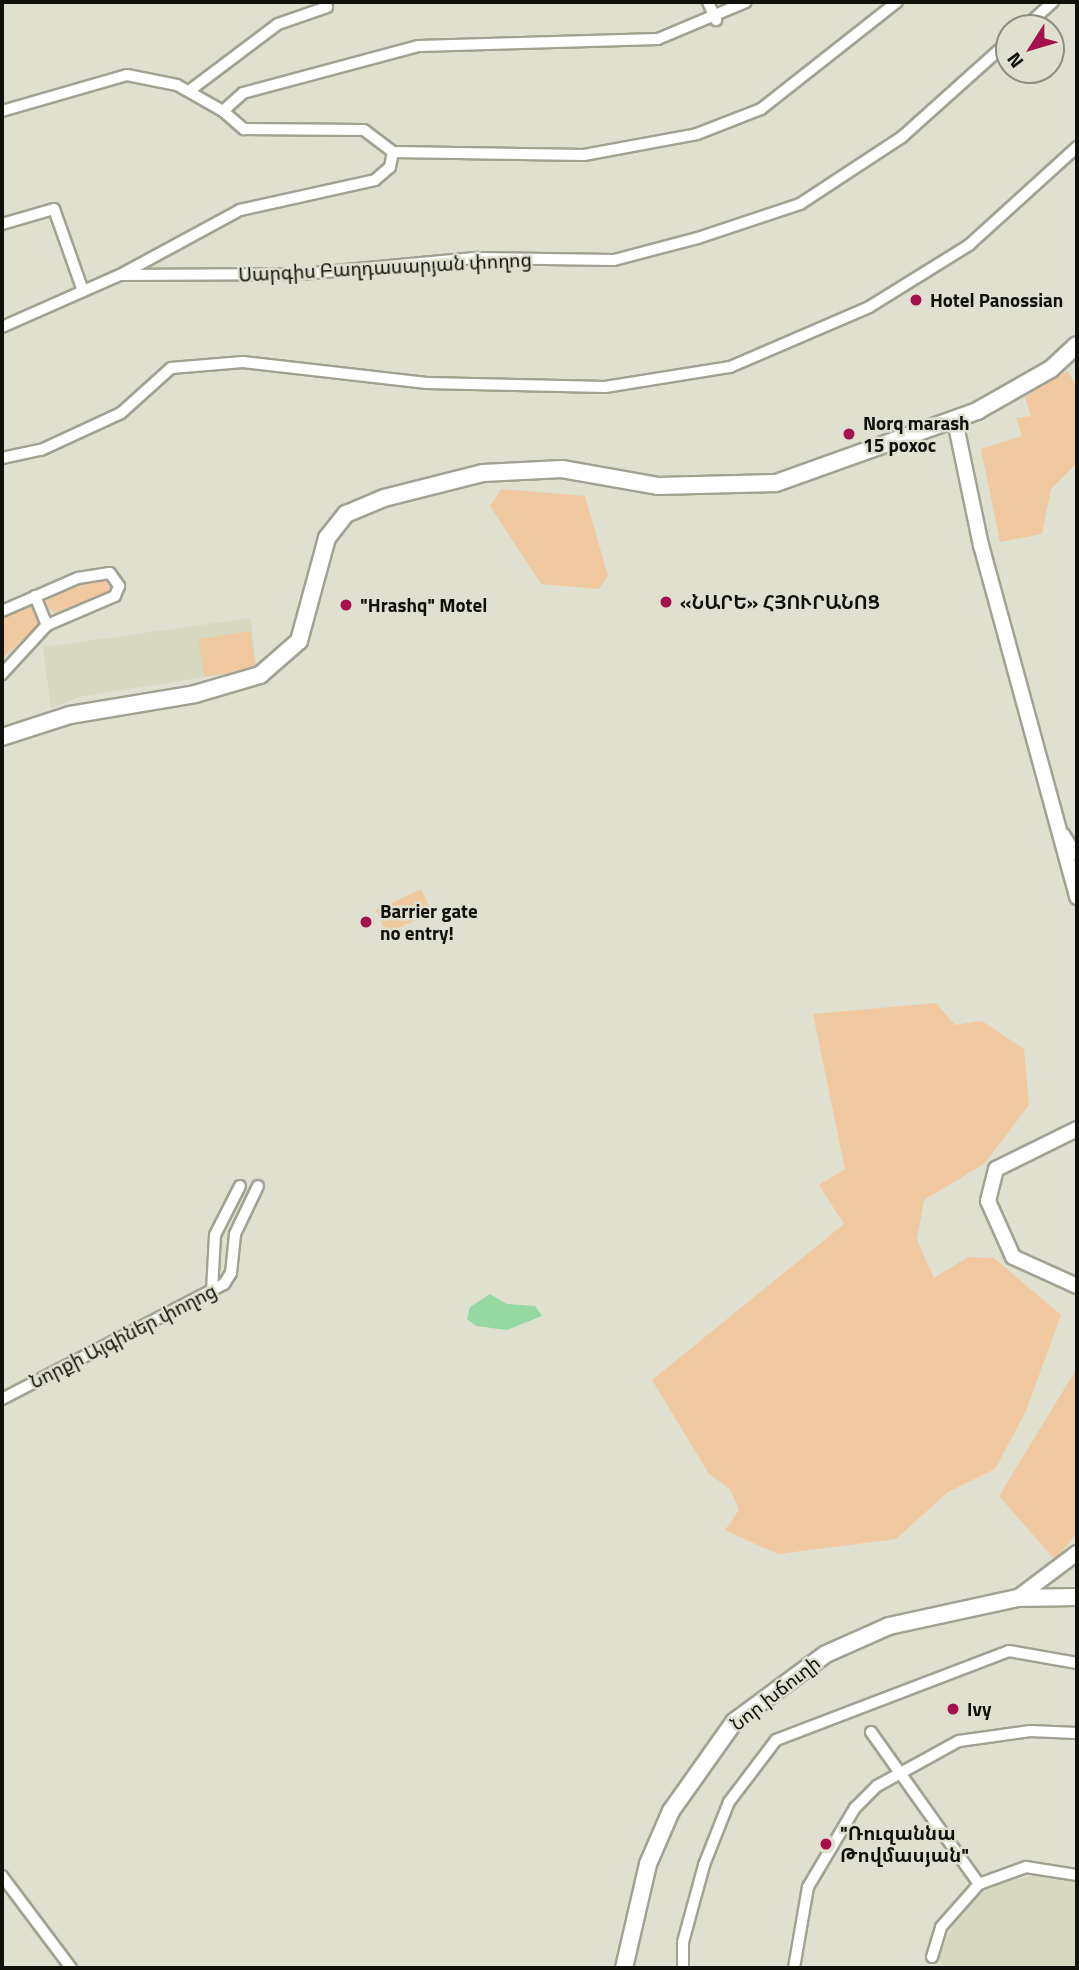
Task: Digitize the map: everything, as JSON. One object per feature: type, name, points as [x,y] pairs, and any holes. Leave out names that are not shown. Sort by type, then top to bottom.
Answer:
[{"type":"main road","points":[[2,737],[70,715],[195,694],[260,675],[299,641],[327,538],[346,514],[384,498],[483,473],[562,469],[658,486],[776,483],[955,421],[1051,369],[1077,345]]},
{"type":"main road","name":"Նոր խճուղի","points":[[624,1968],[648,1864],[671,1811],[734,1722],[785,1681],[853,1641],[949,1609],[1017,1598],[1077,1597]]},
{"type":"street","points":[[708,2],[716,20]]},
{"type":"street","points":[[223,111],[243,93],[419,46],[602,45],[658,39],[716,20],[746,2]]},
{"type":"street","points":[[393,152],[584,155],[697,134],[761,109],[897,2]]},
{"type":"street","points":[[1040,14],[1053,2]]},
{"type":"street","points":[[189,91],[278,24],[327,8]]},
{"type":"street","name":"Սարգիս Բաղդասարյան փողոց","points":[[2,327],[120,275],[303,274],[477,258],[614,260],[674,244],[800,204],[902,137],[995,54]]},
{"type":"street","points":[[2,111],[127,75],[189,91],[223,111],[244,129],[364,130],[384,139],[393,152],[390,167],[375,180],[240,210],[120,275]]},
{"type":"street","points":[[2,458],[41,450],[121,413],[171,368],[243,362],[427,383],[605,387],[730,367],[869,307],[969,245],[1076,150]]},
{"type":"street","points":[[2,224],[54,209],[83,291]]},
{"type":"street","points":[[955,421],[981,545],[1077,897]]},
{"type":"street","points":[[2,611],[78,578],[110,573],[118,581],[114,596],[47,625],[2,674]]},
{"type":"street","points":[[35,596],[47,625]]},
{"type":"street","points":[[1059,826],[1077,855]]},
{"type":"street","points":[[1077,1129],[996,1169],[989,1201],[1013,1257],[1077,1286]]},
{"type":"street","points":[[212,1291],[215,1235],[240,1186]]},
{"type":"street","name":"Նորքի Այգիներ փողոց","points":[[2,1399],[212,1291],[230,1279],[235,1234],[258,1186]]},
{"type":"street","points":[[1017,1598],[1077,1553]]},
{"type":"street","points":[[683,1968],[683,1942],[724,1814],[776,1740],[1009,1651],[1077,1663]]},
{"type":"street","points":[[871,1732],[979,1884]]},
{"type":"street","points":[[794,1968],[808,1887],[855,1808],[898,1770],[959,1741],[993,1733],[1077,1733]]},
{"type":"street","points":[[932,1957],[941,1927],[979,1884],[1026,1867],[1077,1875]]},
{"type":"street","points":[[2,1876],[71,1968]]},
{"type":"shaded area","points":[[1068,371],[1077,388],[1077,463],[1051,489],[1042,534],[1000,542],[981,449],[1022,436],[1016,418],[1031,416],[1025,397]]},
{"type":"shaded area","points":[[501,489],[585,496],[608,576],[599,589],[541,584],[490,506]]},
{"type":"shaded area","points":[[104,577],[114,590],[107,596],[56,614],[47,607],[45,598]]},
{"type":"shaded area","points":[[33,601],[42,621],[2,659],[2,617]]},
{"type":"shaded area","points":[[251,618],[256,669],[79,697],[51,708],[43,647]]},
{"type":"shaded area","points":[[250,631],[256,669],[205,677],[199,639]]},
{"type":"shaded area","points":[[421,889],[432,913],[387,934],[376,910]]},
{"type":"shaded area","points":[[936,1003],[955,1025],[982,1021],[1024,1049],[1029,1105],[984,1164],[924,1200],[917,1240],[934,1278],[968,1257],[994,1258],[1061,1315],[1026,1411],[995,1469],[948,1492],[896,1539],[778,1554],[725,1530],[739,1510],[730,1489],[709,1474],[652,1380],[844,1224],[819,1185],[845,1169],[813,1014]]},
{"type":"shaded area","points":[[490,1294],[507,1304],[535,1306],[542,1316],[507,1330],[476,1326],[467,1319],[470,1307]]},
{"type":"shaded area","points":[[1077,1368],[1077,1533],[1055,1560],[999,1496]]},
{"type":"shaded area","points":[[1043,1874],[1077,1881],[1077,1968],[945,1968],[938,1958],[960,1910],[997,1883]]},
{"type":"place","name":"Hotel Panossian","points":[[916,300]]},
{"type":"place","name":"Norq marash 15 poxoc","points":[[849,434]]},
{"type":"place","name":"«ՆԱՐԵ» ՀՅՈՒՐԱՆՈՑ","points":[[666,602]]},
{"type":"place","name":"\"Hrashq\" Motel","points":[[346,605]]},
{"type":"place","name":"Barrier gate no entry!","points":[[366,922]]},
{"type":"place","name":"Ivy","points":[[953,1709]]},
{"type":"place","name":"\"Ռուզաննա Թովմասյան\"","points":[[826,1844]]}]
